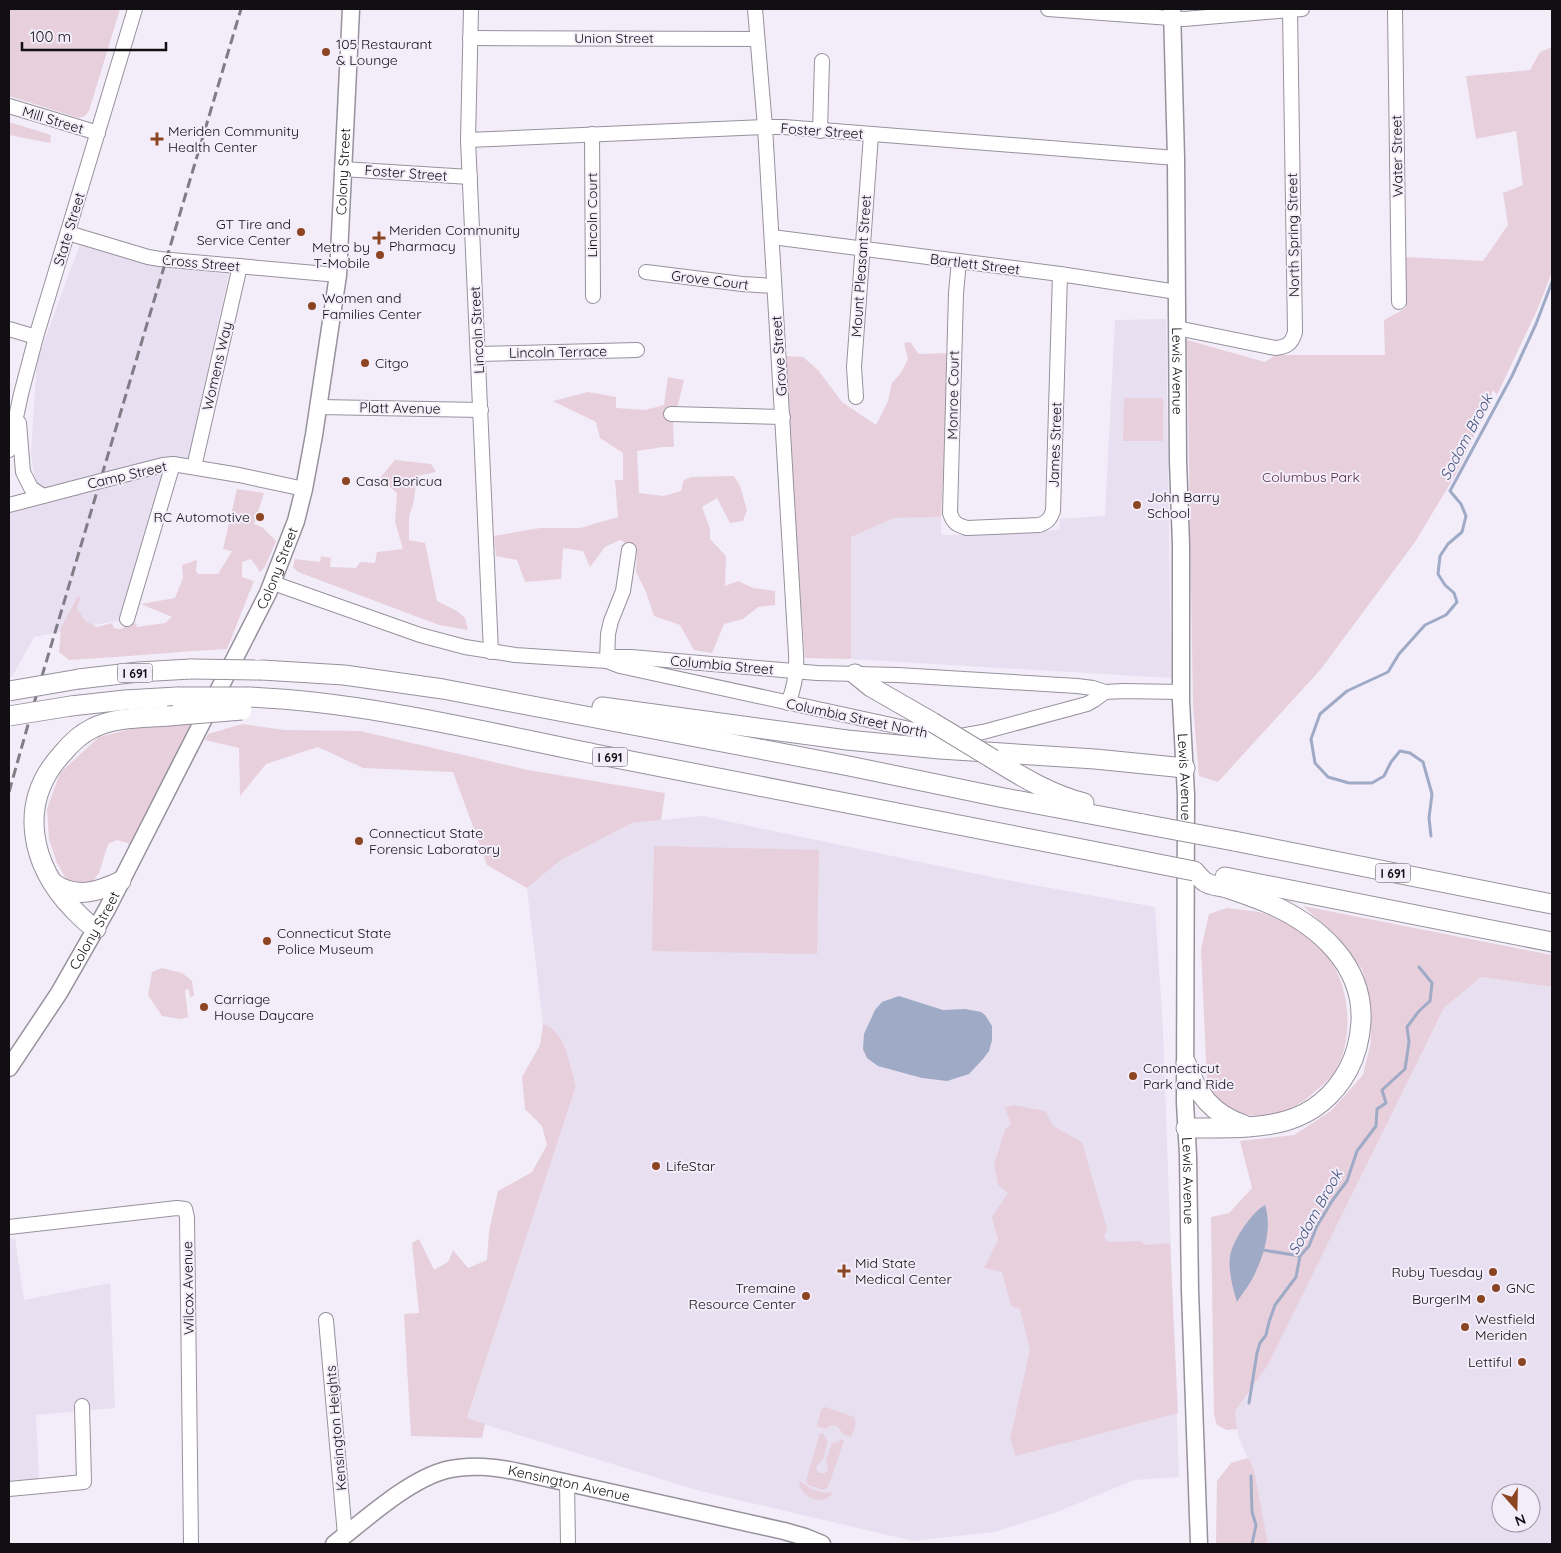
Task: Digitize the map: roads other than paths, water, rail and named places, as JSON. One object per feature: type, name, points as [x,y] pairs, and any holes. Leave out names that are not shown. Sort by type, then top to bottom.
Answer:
[{"type":"highway","name":"I 691","points":[[9,691],[79,679],[138,672],[191,669],[325,673],[381,679],[515,703],[1016,800],[1138,821],[1552,904]]},
{"type":"highway","points":[[855,674],[871,687],[1028,780],[1054,793],[1080,802],[1124,812],[1138,821]]},
{"type":"highway","name":"I 691","points":[[9,716],[71,706],[177,697],[245,704],[302,700],[354,707],[1194,871],[1207,883],[1234,885]]},
{"type":"highway","points":[[515,703],[545,698],[626,711],[854,741],[1185,768]]},
{"type":"highway","points":[[96,929],[86,923],[69,905],[52,882],[39,856],[34,826],[35,811],[42,783],[52,766],[77,739],[100,725],[112,721],[168,716],[245,704]]},
{"type":"highway","points":[[52,882],[67,890],[84,893],[103,889],[122,881]]},
{"type":"highway","points":[[1234,885],[1552,942]]},
{"type":"highway","points":[[1186,1128],[1274,1125],[1295,1118],[1316,1106],[1330,1094],[1347,1071],[1355,1053],[1360,1026],[1361,1006],[1358,990],[1350,970],[1341,956],[1323,937],[1302,922],[1234,885]]},
{"type":"highway","points":[[1186,1063],[1194,1086],[1205,1100],[1228,1118],[1250,1127]]},
{"type":"main road","name":"Colony Street","points":[[9,1068],[53,1002],[122,881],[273,583],[296,521],[304,489],[319,407],[338,275],[350,9]]},
{"type":"main road","name":"Lewis Avenue","points":[[1172,14],[1176,158],[1178,452],[1182,551],[1181,692],[1186,795],[1185,1099],[1199,1544]]},
{"type":"main road","name":"Kensington Avenue","points":[[340,1540],[414,1484],[431,1475],[446,1470],[482,1466],[567,1482],[784,1531],[822,1544]]},
{"type":"street","name":"State Street","points":[[9,450],[36,337],[135,9]]},
{"type":"street","name":"Lincoln Street","points":[[471,9],[468,140],[491,652]]},
{"type":"street","name":"Grove Street","points":[[755,9],[772,237],[796,671],[794,689],[788,703]]},
{"type":"street","points":[[1048,9],[1103,11],[1123,14],[1172,14],[1199,19],[1296,9]]},
{"type":"street","name":"North Spring Street","points":[[1176,328],[1275,348],[1288,345],[1293,339],[1295,332],[1296,9]]},
{"type":"street","name":"Water Street","points":[[1394,9],[1399,302]]},
{"type":"street","name":"Union Street","points":[[470,38],[757,39]]},
{"type":"street","points":[[820,131],[822,61]]},
{"type":"street","name":"Mill Street","points":[[9,106],[98,133]]},
{"type":"street","name":"Foster Street","points":[[468,140],[765,127],[1176,158]]},
{"type":"street","name":"Lincoln Court","points":[[592,134],[593,296]]},
{"type":"street","name":"Mount Pleasant Street","points":[[856,397],[854,367],[871,135]]},
{"type":"street","name":"Foster Street","points":[[342,168],[470,177]]},
{"type":"street","name":"Cross Street","points":[[68,233],[148,257],[338,275]]},
{"type":"street","name":"Bartlett Street","points":[[772,237],[1060,274],[1177,292]]},
{"type":"street","name":"Monroe Court","points":[[957,525],[952,521],[950,513],[956,293],[959,262]]},
{"type":"street","name":"Womens Way","points":[[194,466],[240,266]]},
{"type":"street","name":"Grove Court","points":[[646,272],[774,286]]},
{"type":"street","name":"James Street","points":[[957,525],[967,528],[1039,525],[1046,523],[1051,518],[1060,274]]},
{"type":"street","points":[[9,329],[36,337]]},
{"type":"street","name":"Lincoln Terrace","points":[[478,354],[637,350]]},
{"type":"street","points":[[18,406],[23,472],[31,488],[43,496]]},
{"type":"street","name":"Platt Avenue","points":[[319,407],[481,410]]},
{"type":"street","points":[[671,414],[783,417]]},
{"type":"street","points":[[127,618],[173,464]]},
{"type":"street","name":"Camp Street","points":[[9,504],[173,464],[194,466],[304,489]]},
{"type":"street","points":[[607,661],[608,634],[623,591],[629,550]]},
{"type":"street","name":"Columbia Street","points":[[273,583],[420,634],[491,652],[607,661],[615,658],[631,657],[796,671],[1077,686],[1105,692],[1181,692]]},
{"type":"street","name":"Columbia Street North","points":[[607,661],[620,666],[942,736],[955,736],[992,730],[1077,706],[1094,700],[1105,692]]},
{"type":"street","name":"Wilcox Avenue","points":[[9,1227],[177,1208],[184,1209],[187,1217],[191,1544]]},
{"type":"street","name":"Kensington Heights","points":[[326,1320],[340,1540]]},
{"type":"street","points":[[9,1489],[84,1482],[82,1406]]},
{"type":"street","points":[[567,1482],[568,1544]]},
{"type":"water","points":[[899,996],[943,1010],[965,1009],[981,1012],[992,1026],[992,1040],[989,1051],[969,1074],[947,1081],[922,1078],[878,1066],[867,1058],[863,1049],[864,1034],[875,1010],[882,1002]]},
{"type":"water","points":[[1265,1205],[1268,1230],[1265,1247],[1250,1283],[1237,1302],[1230,1273],[1230,1256],[1239,1235],[1249,1220]]},
{"type":"waterway","name":"Sodom Brook","points":[[1431,836],[1429,818],[1432,794],[1423,762],[1410,753],[1400,751],[1391,762],[1384,776],[1372,783],[1349,783],[1328,777],[1315,763],[1311,739],[1320,714],[1347,691],[1388,672],[1399,654],[1425,625],[1446,615],[1457,602],[1454,593],[1445,585],[1438,574],[1440,556],[1448,544],[1462,532],[1466,516],[1461,504],[1450,491],[1512,376],[1536,324],[1552,282]]},
{"type":"waterway","name":"Sodom Brook","points":[[1249,1403],[1257,1353],[1260,1343],[1266,1335],[1275,1305],[1296,1277],[1300,1256],[1309,1246],[1317,1226],[1347,1181],[1357,1151],[1376,1126],[1377,1109],[1386,1103],[1382,1090],[1405,1069],[1409,1042],[1407,1027],[1419,1011],[1430,1001],[1432,983],[1419,967]]},
{"type":"waterway","points":[[1263,1250],[1300,1256]]},
{"type":"waterway","name":"Sodom Brook","points":[[1251,1476],[1252,1512],[1256,1525],[1252,1544]]},
{"type":"railway","points":[[9,792],[241,9]]},
{"type":"place","name":"105 Restaurant & Lounge","points":[[326,52]]},
{"type":"place","name":"Meriden Community Health Center","points":[[157,139]]},
{"type":"place","name":"GT Tire and Service Center","points":[[301,232]]},
{"type":"place","name":"Meriden Community Pharmacy","points":[[379,238]]},
{"type":"place","name":"Metro by T-Mobile","points":[[380,255]]},
{"type":"place","name":"Women and Families Center","points":[[312,306]]},
{"type":"place","name":"Citgo","points":[[365,363]]},
{"type":"place","name":"Casa Boricua","points":[[346,481]]},
{"type":"place","name":"John Barry School","points":[[1137,505]]},
{"type":"place","name":"RC Automotive","points":[[260,517]]},
{"type":"place","name":"Connecticut State Forensic Laboratory","points":[[359,841]]},
{"type":"place","name":"Connecticut State Police Museum","points":[[267,941]]},
{"type":"place","name":"Carriage House Daycare","points":[[204,1007]]},
{"type":"place","name":"Connecticut Park and Ride","points":[[1133,1076]]},
{"type":"place","name":"LifeStar","points":[[656,1166]]},
{"type":"place","name":"Mid State Medical Center","points":[[844,1271]]},
{"type":"place","name":"Ruby Tuesday","points":[[1493,1272]]},
{"type":"place","name":"GNC","points":[[1496,1288]]},
{"type":"place","name":"Tremaine Resource Center","points":[[806,1296]]},
{"type":"place","name":"BurgerIM","points":[[1481,1299]]},
{"type":"place","name":"Westfield Meriden","points":[[1465,1327]]},
{"type":"place","name":"Lettiful","points":[[1522,1362]]},
{"type":"park label","name":"Columbus Park","points":[[1311,477]]}]
